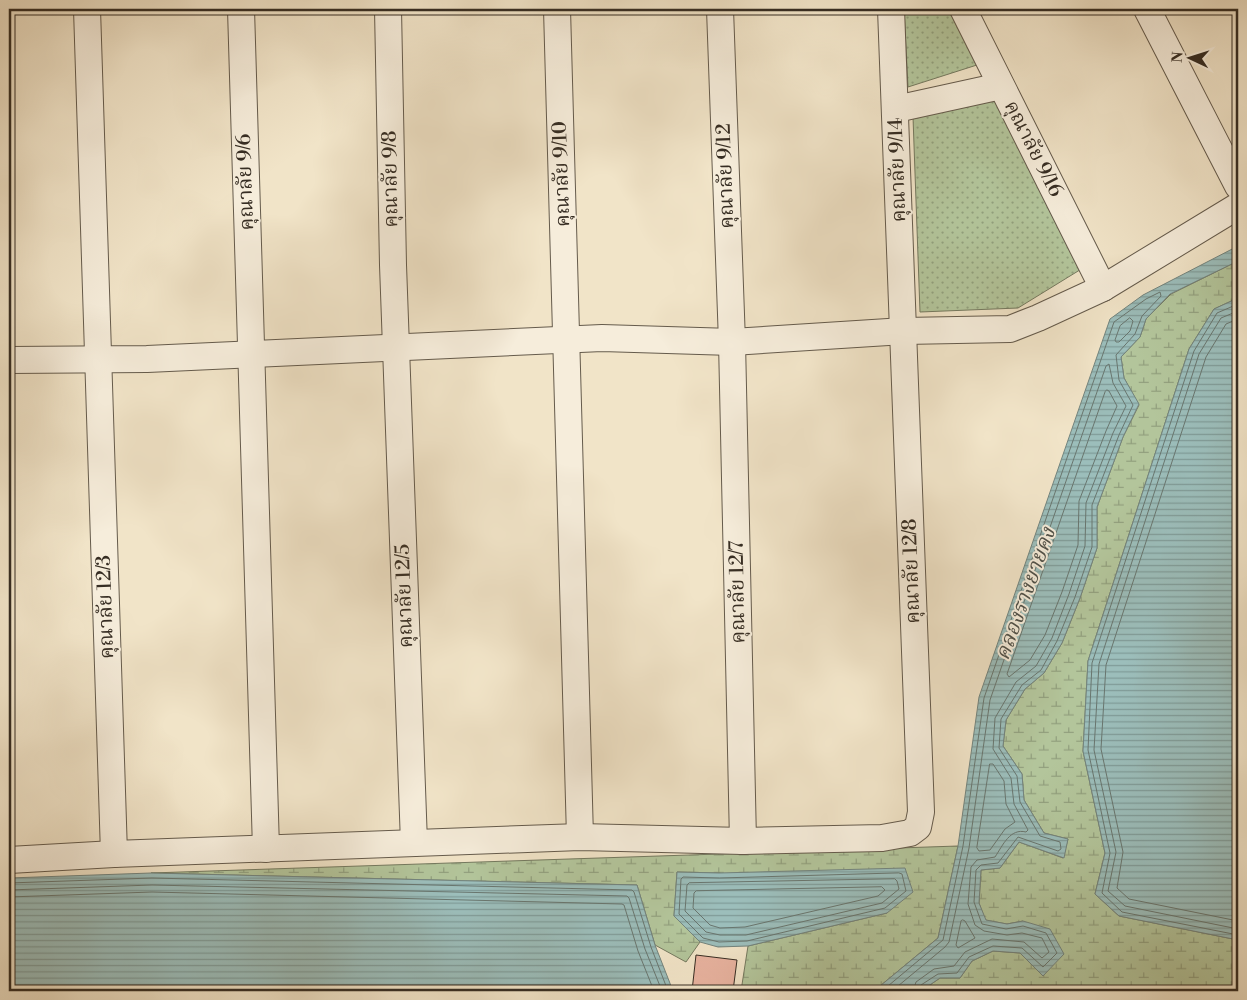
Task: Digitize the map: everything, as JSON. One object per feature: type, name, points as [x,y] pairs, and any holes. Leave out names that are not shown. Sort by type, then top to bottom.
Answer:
[{"type":"street","name":"คุณาลัย 12/3","points":[[88,9],[114,854]]},
{"type":"street","name":"คุณาลัย 9/6","points":[[240,9],[266,849]]},
{"type":"street","name":"คุณาลัย 9/8","points":[[388,9],[396,348]]},
{"type":"street","name":"คุณาลัย 9/10","points":[[557,9],[580,837]]},
{"type":"street","name":"คุณาลัย 9/12","points":[[720,9],[732,342]]},
{"type":"street","name":"คุณาลัย 9/14","points":[[891,9],[904,331]]},
{"type":"street","name":"คุณาลัย 9/16","points":[[963,9],[1103,288]]},
{"type":"street","points":[[1147,9],[1238,186]]},
{"type":"street","points":[[896,109],[1001,86]]},
{"type":"street","points":[[9,360],[99,360],[251,355],[602,338],[732,342],[904,331],[1010,329],[1103,288],[1238,206]]},
{"type":"street","name":"คุณาลัย 12/8","points":[[743,841],[882,838],[910,833],[918,827],[921,812],[904,331]]},
{"type":"street","name":"คุณาลัย 12/7","points":[[732,342],[743,841]]},
{"type":"street","name":"คุณาลัย 12/5","points":[[396,348],[414,843]]},
{"type":"street","points":[[9,860],[114,854],[580,837],[743,841]]},
{"type":"green space","points":[[904,9],[953,9],[980,64],[908,87]]},
{"type":"green space","points":[[994,97],[1083,268],[1018,308],[920,312],[913,117]]},
{"type":"green space","points":[[1238,261],[1238,298],[1214,309],[1189,349],[1088,661],[1083,751],[1105,853],[1095,894],[1119,916],[1238,940],[1238,991],[1021,991],[989,988],[986,991],[921,991],[940,978],[960,978],[972,961],[993,951],[1020,953],[1043,976],[1023,921],[1007,924],[985,920],[979,903],[981,870],[1000,868],[1019,842],[1063,858],[1068,839],[1044,833],[1024,800],[1022,774],[1003,746],[1006,720],[1025,689],[1044,673],[1062,643],[1097,548],[1097,507],[1123,437],[1139,405],[1124,378],[1121,357],[1140,337],[1146,319],[1171,294]]},
{"type":"green space","points":[[958,846],[938,938],[874,991],[741,991],[748,946],[887,913],[719,873],[677,872],[674,916],[700,942],[686,962],[655,945],[637,885],[151,873]]},
{"type":"water","name":"คลองรางยายคง","points":[[1238,246],[1238,261],[1170,294],[1146,319],[1140,337],[1121,357],[1124,378],[1139,404],[1123,437],[1097,507],[1097,548],[1062,643],[1044,673],[1025,689],[1006,720],[1003,746],[1022,774],[1024,800],[1044,833],[1068,839],[1064,858],[1019,842],[1000,868],[981,870],[979,903],[986,920],[1007,924],[1023,921],[1050,929],[1064,954],[1043,976],[1020,953],[993,951],[972,961],[960,978],[940,978],[921,991],[874,991],[938,938],[958,846],[979,697],[1110,319],[1143,295]]},
{"type":"water","points":[[1238,298],[1238,940],[1119,916],[1095,894],[1105,853],[1083,751],[1088,661],[1189,349],[1214,309]]},
{"type":"water","points":[[905,868],[913,892],[887,913],[748,946],[718,947],[700,942],[674,916],[677,872],[719,873]]},
{"type":"water","points":[[151,873],[637,885],[655,945],[673,991],[9,991],[9,878]]},
{"type":"building","points":[[696,955],[737,960],[733,991],[692,991]]}]
